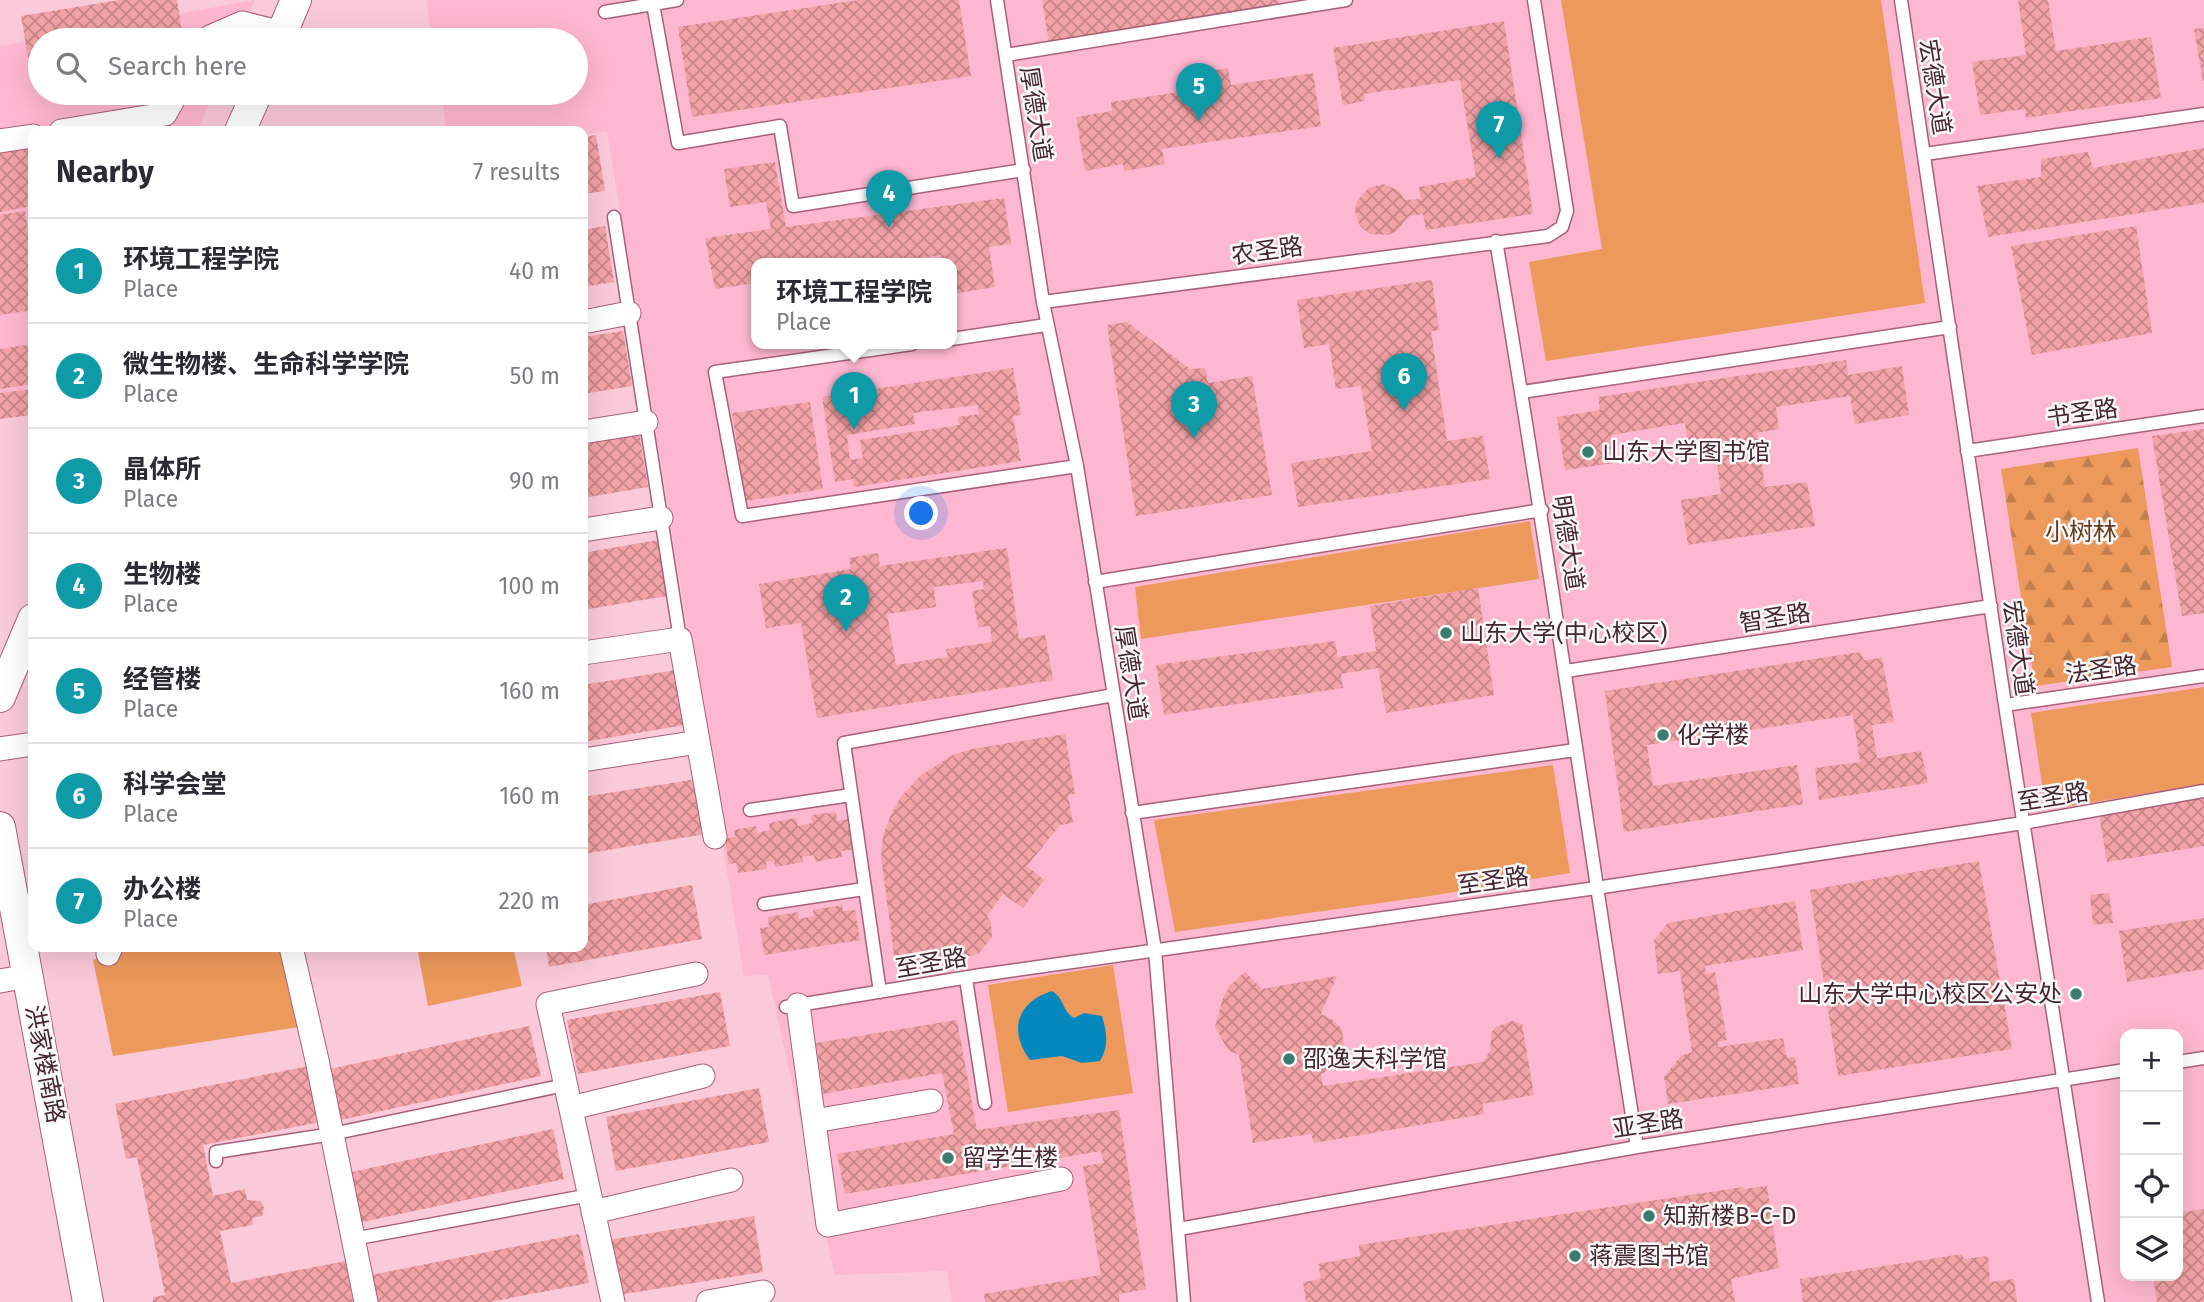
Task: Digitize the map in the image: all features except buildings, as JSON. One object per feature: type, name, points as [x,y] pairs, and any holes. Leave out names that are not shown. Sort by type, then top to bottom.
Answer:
[{"type":"street","points":[[285,28],[296,0]]},
{"type":"street","points":[[231,28],[242,23],[256,28]]},
{"type":"street","points":[[92,126],[165,114],[170,105]]},
{"type":"street","points":[[242,126],[252,105]]},
{"type":"street","points":[[0,141],[28,137]]},
{"type":"street","points":[[588,321],[629,313]]},
{"type":"street","points":[[588,431],[646,422]]},
{"type":"street","points":[[588,529],[661,519]]},
{"type":"street","points":[[0,697],[28,631]]},
{"type":"street","points":[[588,652],[680,639],[715,837]]},
{"type":"street","points":[[588,759],[698,742]]},
{"type":"street","points":[[0,749],[28,745]]},
{"type":"street","name":"洪家楼南路","points":[[1,842],[14,979],[88,1302]]},
{"type":"street","points":[[292,952],[366,1302]]},
{"type":"street","points":[[613,1302],[548,1004],[696,974]]},
{"type":"street","points":[[792,1006],[814,1121],[828,1225],[1061,1179]]},
{"type":"street","points":[[570,1108],[703,1076]]},
{"type":"street","points":[[814,1121],[930,1101]]},
{"type":"street","points":[[591,1203],[732,1180]]},
{"type":"street","points":[[708,1302],[763,1292]]},
{"type":"lane","points":[[605,12],[677,0]]},
{"type":"lane","name":"厚德大道","points":[[997,0],[1042,302],[1077,466],[1155,950],[1184,1302]]},
{"type":"lane","points":[[1006,55],[1346,0]]},
{"type":"lane","points":[[1496,241],[1548,236],[1562,227],[1567,211],[1534,0]]},
{"type":"lane","name":"宏德大道","points":[[1901,0],[2004,705],[2098,1302]]},
{"type":"lane","points":[[653,4],[678,143],[780,127],[793,206],[1024,170]]},
{"type":"lane","points":[[1925,154],[2204,114]]},
{"type":"lane","points":[[614,217],[680,639]]},
{"type":"lane","name":"农圣路","points":[[1042,302],[1496,241]]},
{"type":"lane","name":"明德大道","points":[[1496,241],[1542,510],[1575,750],[1637,1147]]},
{"type":"lane","points":[[957,338],[1046,325]]},
{"type":"lane","points":[[1522,392],[1950,327]]},
{"type":"lane","points":[[877,349],[715,372],[742,516],[1077,466]]},
{"type":"lane","name":"书圣路","points":[[1967,451],[2204,416]]},
{"type":"lane","points":[[1095,582],[1542,510]]},
{"type":"lane","name":"智圣路","points":[[1566,671],[1991,606]]},
{"type":"lane","name":"法圣路","points":[[2004,705],[2204,676]]},
{"type":"lane","points":[[880,992],[844,743],[1114,695]]},
{"type":"lane","points":[[1132,813],[1575,750]]},
{"type":"lane","name":"至圣路","points":[[792,1006],[2023,823],[2204,791]]},
{"type":"lane","points":[[750,810],[851,795]]},
{"type":"lane","points":[[764,904],[864,889]]},
{"type":"lane","points":[[965,979],[985,1103]]},
{"type":"lane","points":[[2183,1061],[2204,1058]]},
{"type":"lane","name":"亚圣路","points":[[1179,1229],[1637,1147],[2120,1071]]},
{"type":"lane","points":[[216,1161],[216,1152],[332,1134],[565,1085]]},
{"type":"lane","points":[[353,1239],[591,1203]]},
{"type":"shaded area","points":[[255,0],[242,28],[100,28]]},
{"type":"shaded area","name":"山东大学(中心校区)","points":[[426,0],[2204,0],[2204,1302],[952,1302],[947,1271],[835,1275],[768,975],[744,976],[607,131],[588,134],[588,126],[446,126],[443,105],[588,105],[588,28],[430,28]]},
{"type":"shaded area","points":[[28,41],[28,105],[209,105],[199,126],[28,126],[28,411],[0,414],[0,46]]},
{"type":"green space","points":[[1561,0],[1881,0],[1925,303],[1546,361],[1529,262],[1602,249]]},
{"type":"green space","name":"小树林","points":[[2138,448],[2172,667],[2035,686],[2001,469]]},
{"type":"green space","points":[[1530,521],[1539,579],[1141,639],[1135,587]]},
{"type":"green space","points":[[2204,687],[2204,784],[2046,810],[2031,713]]},
{"type":"green space","points":[[1553,765],[1570,873],[1175,932],[1154,820]]},
{"type":"green space","points":[[113,952],[283,952],[299,1027],[113,1056],[93,960]]},
{"type":"green space","points":[[418,952],[514,952],[522,986],[428,1006]]},
{"type":"green space","points":[[1113,965],[1133,1093],[1008,1112],[988,985]]},
{"type":"water","points":[[1052,991],[1074,1018],[1084,1013],[1102,1016],[1106,1039],[1100,1061],[1082,1063],[1062,1056],[1030,1060],[1019,1038],[1020,1018],[1031,1002]]},
{"type":"place","name":"经管楼","points":[[1199,121]]},
{"type":"place","name":"办公楼","points":[[1499,159]]},
{"type":"place","name":"生物楼","points":[[889,228]]},
{"type":"place","name":"科学会堂","points":[[1404,411]]},
{"type":"place","name":"环境工程学院","points":[[854,430]]},
{"type":"place","name":"晶体所","points":[[1194,439]]},
{"type":"place","name":"山东大学图书馆","points":[[1588,452]]},
{"type":"place","name":"微生物楼、生命科学学院","points":[[846,632]]},
{"type":"place","name":"山东大学(中心校区)","points":[[1446,633]]},
{"type":"place","name":"化学楼","points":[[1663,735]]},
{"type":"place","name":"山东大学中心校区公安处","points":[[2076,994]]},
{"type":"place","name":"邵逸夫科学馆","points":[[1289,1059]]},
{"type":"place","name":"留学生楼","points":[[948,1158]]},
{"type":"place","name":"知新楼B-C-D","points":[[1649,1216]]},
{"type":"place","name":"蒋震图书馆","points":[[1575,1256]]}]
